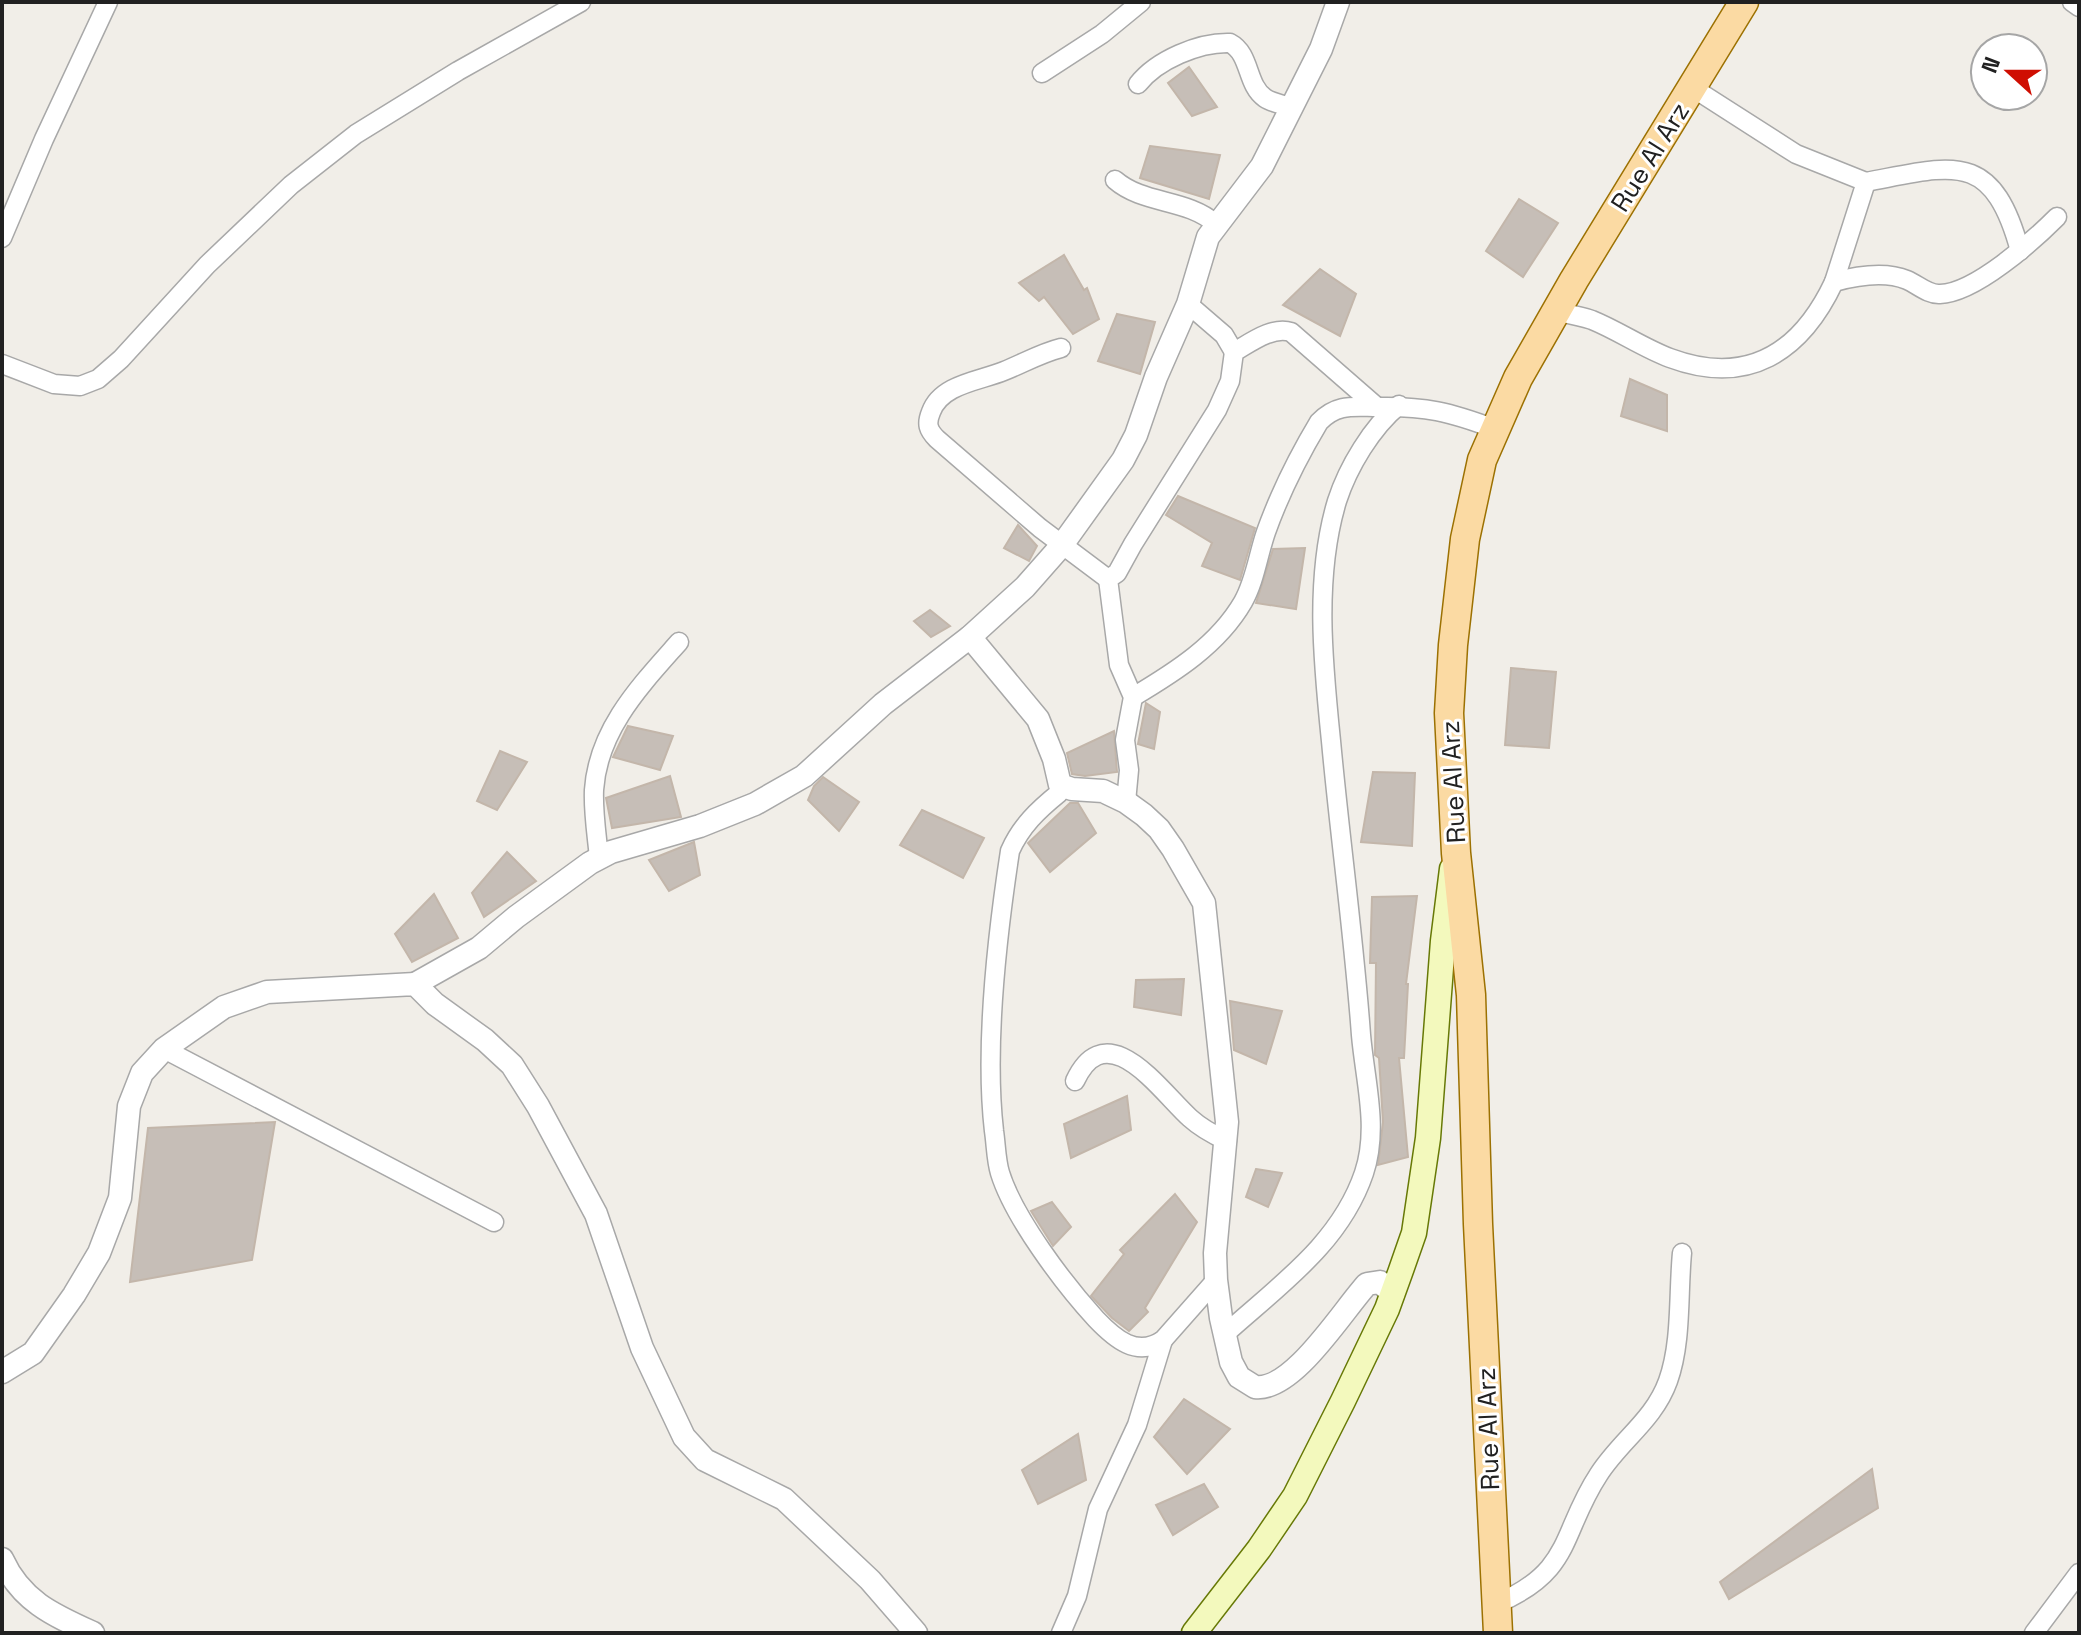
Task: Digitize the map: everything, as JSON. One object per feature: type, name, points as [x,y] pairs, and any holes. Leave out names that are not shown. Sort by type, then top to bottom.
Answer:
[{"type":"main road","name":"Rue Al Arz","points":[[1498,1633],[1478,1224],[1471,995],[1456,853],[1449,713],[1465,539],[1482,460],[1518,378],[1744,2]]},
{"type":"main road","points":[[1194,1633],[1259,1549],[1295,1496],[1393,1294],[1414,1233],[1428,1138],[1444,926],[1456,853]]},
{"type":"street","points":[[2,238],[108,2]]},
{"type":"street","points":[[2,364],[54,384],[80,386],[98,379],[121,359],[207,265],[291,185],[356,134],[458,71],[581,2]]},
{"type":"street","points":[[1042,73],[1102,34],[1141,2]]},
{"type":"street","points":[[2,1372],[33,1353],[99,1253],[120,1198],[129,1106],[142,1073],[164,1049],[224,1007],[267,992],[415,984],[479,948],[516,917],[599,858],[700,826],[779,793],[804,776],[883,704],[1005,608],[1062,545],[1123,460],[1188,304],[1200,257],[1216,224],[1262,166],[1321,49],[1338,2]]},
{"type":"street","points":[[2072,2],[2079,7]]},
{"type":"street","points":[[1138,84],[1148,71],[1164,61],[1184,53],[1230,43],[1240,49],[1256,89],[1264,97],[1290,107]]},
{"type":"street","points":[[1693,88],[1796,154],[1866,182],[1932,169],[1965,171],[1996,193],[2012,221],[2020,251]]},
{"type":"street","points":[[1115,180],[1134,192],[1202,212],[1216,224]]},
{"type":"street","points":[[1556,312],[1589,319],[1672,358],[1709,368],[1727,370],[1756,364],[1791,343],[1818,313],[1834,282],[1866,182]]},
{"type":"street","points":[[1834,282],[1887,276],[1942,295],[1976,280],[2020,251],[2057,217]]},
{"type":"street","points":[[1108,579],[1117,573],[1149,522],[1217,410],[1230,381],[1234,352],[1224,335],[1188,304]]},
{"type":"street","points":[[1234,352],[1279,331],[1291,332],[1377,407]]},
{"type":"street","points":[[1061,348],[950,390],[935,402],[927,424],[937,439],[1062,545],[1108,579],[1119,665],[1133,697],[1125,740],[1129,770],[1126,802]]},
{"type":"street","points":[[1224,1335],[1287,1280],[1339,1225],[1358,1189],[1371,1148],[1359,992],[1324,666],[1325,561],[1331,527],[1355,460],[1399,405]]},
{"type":"street","points":[[1133,697],[1192,660],[1235,614],[1251,583],[1265,535],[1287,480],[1319,422],[1337,408],[1399,405],[1434,409],[1495,429]]},
{"type":"street","points":[[970,637],[1038,719],[1054,759],[1060,785],[1059,793],[1017,835],[1010,851],[991,1061],[992,1115],[999,1170],[1009,1199],[1073,1294],[1107,1331],[1136,1348],[1154,1347],[1163,1340],[1216,1280]]},
{"type":"street","points":[[599,858],[594,789],[601,755],[613,724],[679,642]]},
{"type":"street","points":[[1060,785],[1103,791],[1126,802],[1159,829],[1191,876],[1204,903],[1226,1097],[1227,1141],[1216,1230],[1216,1280],[1224,1335],[1235,1371],[1247,1383],[1263,1388],[1284,1379],[1367,1284],[1380,1282],[1393,1294]]},
{"type":"street","points":[[415,984],[435,1004],[485,1040],[512,1065],[538,1106],[596,1214],[642,1348],[684,1437],[705,1460],[758,1484],[793,1506],[870,1580],[916,1633]]},
{"type":"street","points":[[164,1049],[494,1222]]},
{"type":"street","points":[[1075,1081],[1087,1063],[1100,1056],[1109,1053],[1126,1058],[1137,1065],[1191,1120],[1227,1141]]},
{"type":"street","points":[[1496,1604],[1528,1588],[1548,1571],[1567,1541],[1598,1475],[1658,1403],[1673,1359],[1682,1253]]},
{"type":"street","points":[[1061,1633],[1077,1596],[1087,1544],[1102,1496],[1137,1425],[1163,1340]]},
{"type":"street","points":[[2,1559],[9,1575],[26,1596],[52,1614],[93,1633]]},
{"type":"street","points":[[2034,1633],[2079,1573]]},
{"type":"building","points":[[1189,67],[1217,107],[1192,116],[1168,83]]},
{"type":"building","points":[[1150,146],[1220,155],[1209,199],[1140,178]]},
{"type":"building","points":[[1519,199],[1558,223],[1523,277],[1486,251]]},
{"type":"building","points":[[1064,255],[1084,290],[1087,288],[1099,319],[1073,334],[1044,297],[1039,301],[1019,283]]},
{"type":"building","points":[[1320,269],[1356,294],[1340,336],[1283,305]]},
{"type":"building","points":[[1117,314],[1155,322],[1140,374],[1098,361]]},
{"type":"building","points":[[1630,379],[1667,395],[1667,431],[1621,416]]},
{"type":"building","points":[[1178,496],[1255,528],[1240,580],[1202,566],[1212,543],[1166,515]]},
{"type":"building","points":[[1018,525],[1037,546],[1029,561],[1004,548]]},
{"type":"building","points":[[1305,548],[1296,609],[1256,603],[1273,549]]},
{"type":"building","points":[[930,610],[950,626],[931,637],[914,621]]},
{"type":"building","points":[[1511,668],[1556,672],[1549,748],[1505,745]]},
{"type":"building","points":[[1146,703],[1160,712],[1154,749],[1138,744]]},
{"type":"building","points":[[628,726],[673,736],[660,770],[613,757]]},
{"type":"building","points":[[1114,731],[1117,772],[1085,776],[1072,774],[1067,753]]},
{"type":"building","points":[[500,751],[527,762],[497,810],[477,801]]},
{"type":"building","points":[[1373,772],[1415,773],[1412,846],[1361,842]]},
{"type":"building","points":[[670,776],[681,817],[612,828],[606,798]]},
{"type":"building","points":[[823,777],[859,802],[839,831],[808,800],[814,786]]},
{"type":"building","points":[[1070,803],[1078,803],[1096,833],[1050,872],[1028,843]]},
{"type":"building","points":[[922,810],[984,838],[963,878],[900,845]]},
{"type":"building","points":[[694,842],[700,875],[669,891],[649,860]]},
{"type":"building","points":[[507,852],[536,881],[484,917],[472,893]]},
{"type":"building","points":[[434,894],[458,938],[412,962],[395,934]]},
{"type":"building","points":[[1417,896],[1406,984],[1404,1058],[1399,1058],[1408,1157],[1378,1165],[1383,1122],[1379,1058],[1375,1055],[1376,963],[1370,963],[1372,897]]},
{"type":"building","points":[[1184,979],[1181,1015],[1134,1007],[1136,980]]},
{"type":"building","points":[[1230,1001],[1282,1011],[1266,1064],[1234,1050]]},
{"type":"building","points":[[1127,1096],[1131,1130],[1071,1158],[1064,1124]]},
{"type":"building","points":[[275,1122],[252,1260],[130,1282],[148,1128]]},
{"type":"building","points":[[1256,1169],[1282,1173],[1268,1207],[1246,1197]]},
{"type":"building","points":[[1175,1194],[1197,1222],[1145,1308],[1148,1312],[1129,1331],[1091,1296],[1124,1254],[1120,1250]]},
{"type":"building","points":[[1052,1202],[1071,1227],[1053,1246],[1031,1211]]},
{"type":"building","points":[[1184,1399],[1230,1429],[1187,1474],[1154,1437]]},
{"type":"building","points":[[1078,1434],[1086,1480],[1038,1504],[1022,1470]]},
{"type":"building","points":[[1872,1469],[1878,1508],[1729,1599],[1720,1582]]},
{"type":"building","points":[[1204,1484],[1218,1507],[1173,1535],[1156,1505]]}]
